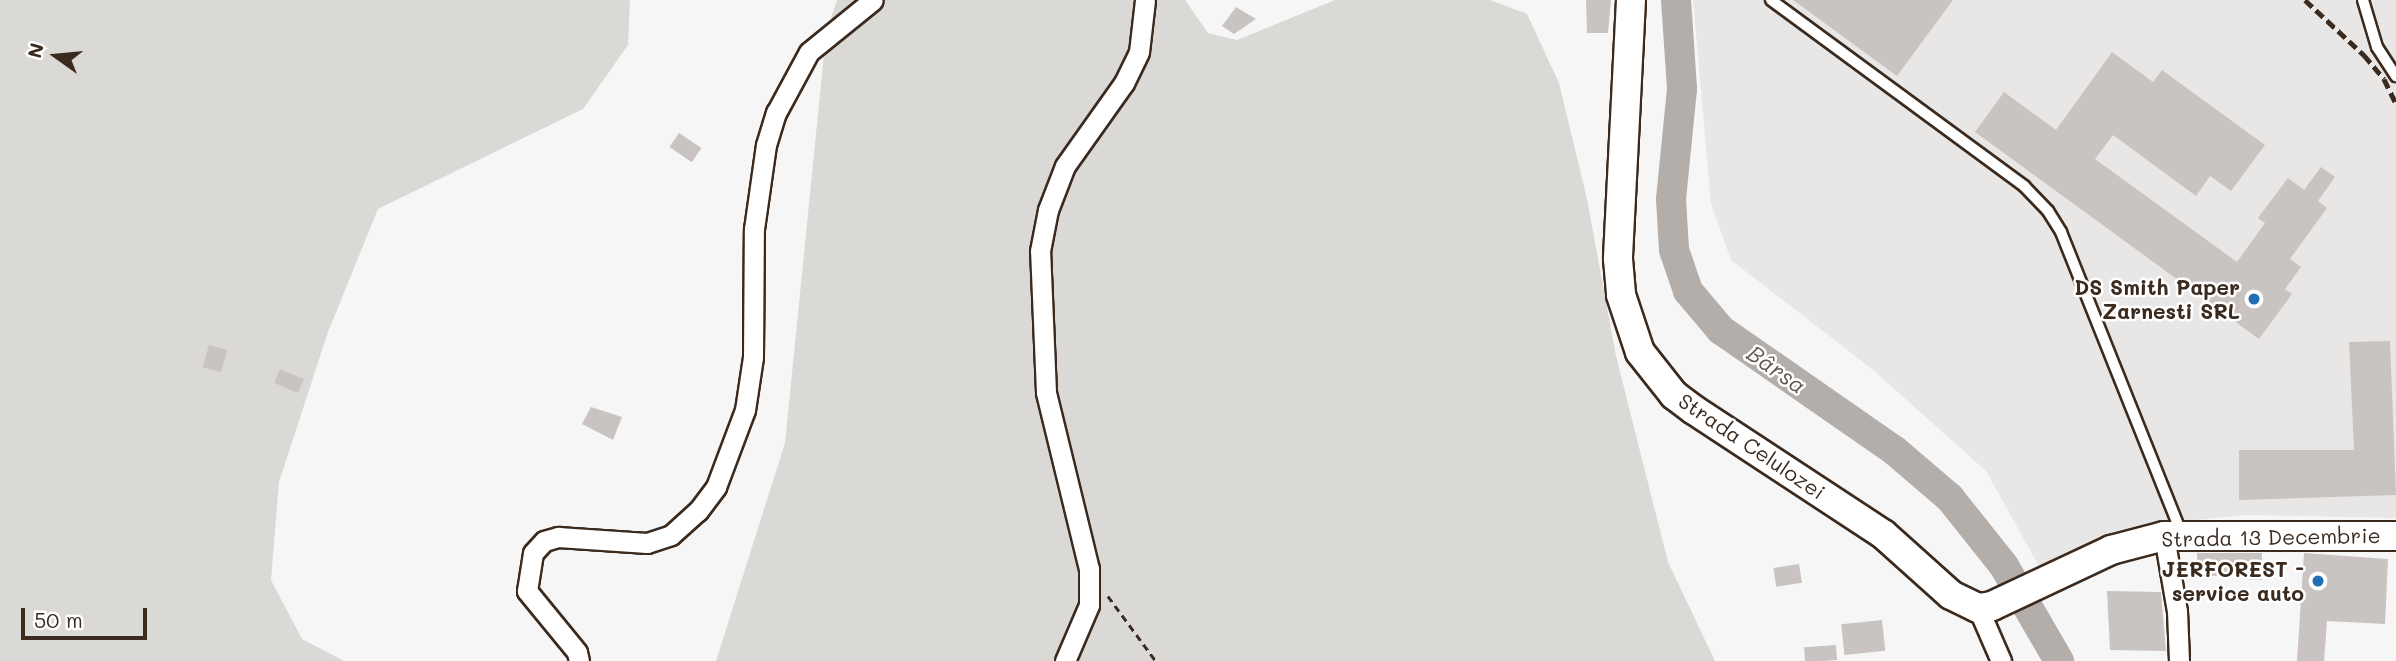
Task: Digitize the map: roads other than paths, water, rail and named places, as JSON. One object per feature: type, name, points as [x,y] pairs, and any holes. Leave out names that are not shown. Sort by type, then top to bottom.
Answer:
[{"type":"street","points":[[579,661],[577,652],[527,591],[533,553],[544,541],[558,537],[647,543],[671,535],[698,511],[716,487],[732,453],[749,383],[754,229],[766,145],[776,113],[809,52],[873,0]]},
{"type":"street","points":[[1065,661],[1089,605],[1089,569],[1046,392],[1040,251],[1048,210],[1065,166],[1124,83],[1139,52],[1145,0]]},
{"type":"street","name":"Strada Celulozei","points":[[1631,0],[1618,259],[1621,295],[1640,352],[1674,395],[1694,410],[1852,512],[1951,595],[1985,607]]},
{"type":"street","points":[[2173,535],[2179,661]]},
{"type":"street","name":"Strada 13 Decembrie","points":[[1985,607],[2111,550],[2173,535],[2396,536]]},
{"type":"street","points":[[1985,607],[1983,628],[2001,661]]},
{"type":"lane","points":[[1771,0],[2024,186],[2048,211],[2061,232],[2173,535]]},
{"type":"lane","points":[[2363,0],[2378,47],[2396,76]]},
{"type":"waterway","name":"Bârsa","points":[[1676,0],[1682,89],[1671,199],[1674,250],[1688,291],[1721,330],[1895,451],[1950,498],[2004,566],[2059,661]]},
{"type":"railway","points":[[2305,0],[2364,55],[2384,79],[2396,104]]},
{"type":"place","name":"DS Smith Paper Zarnesti SRL","points":[[2254,299]]},
{"type":"place","name":"JERFOREST - service auto","points":[[2318,581]]}]
